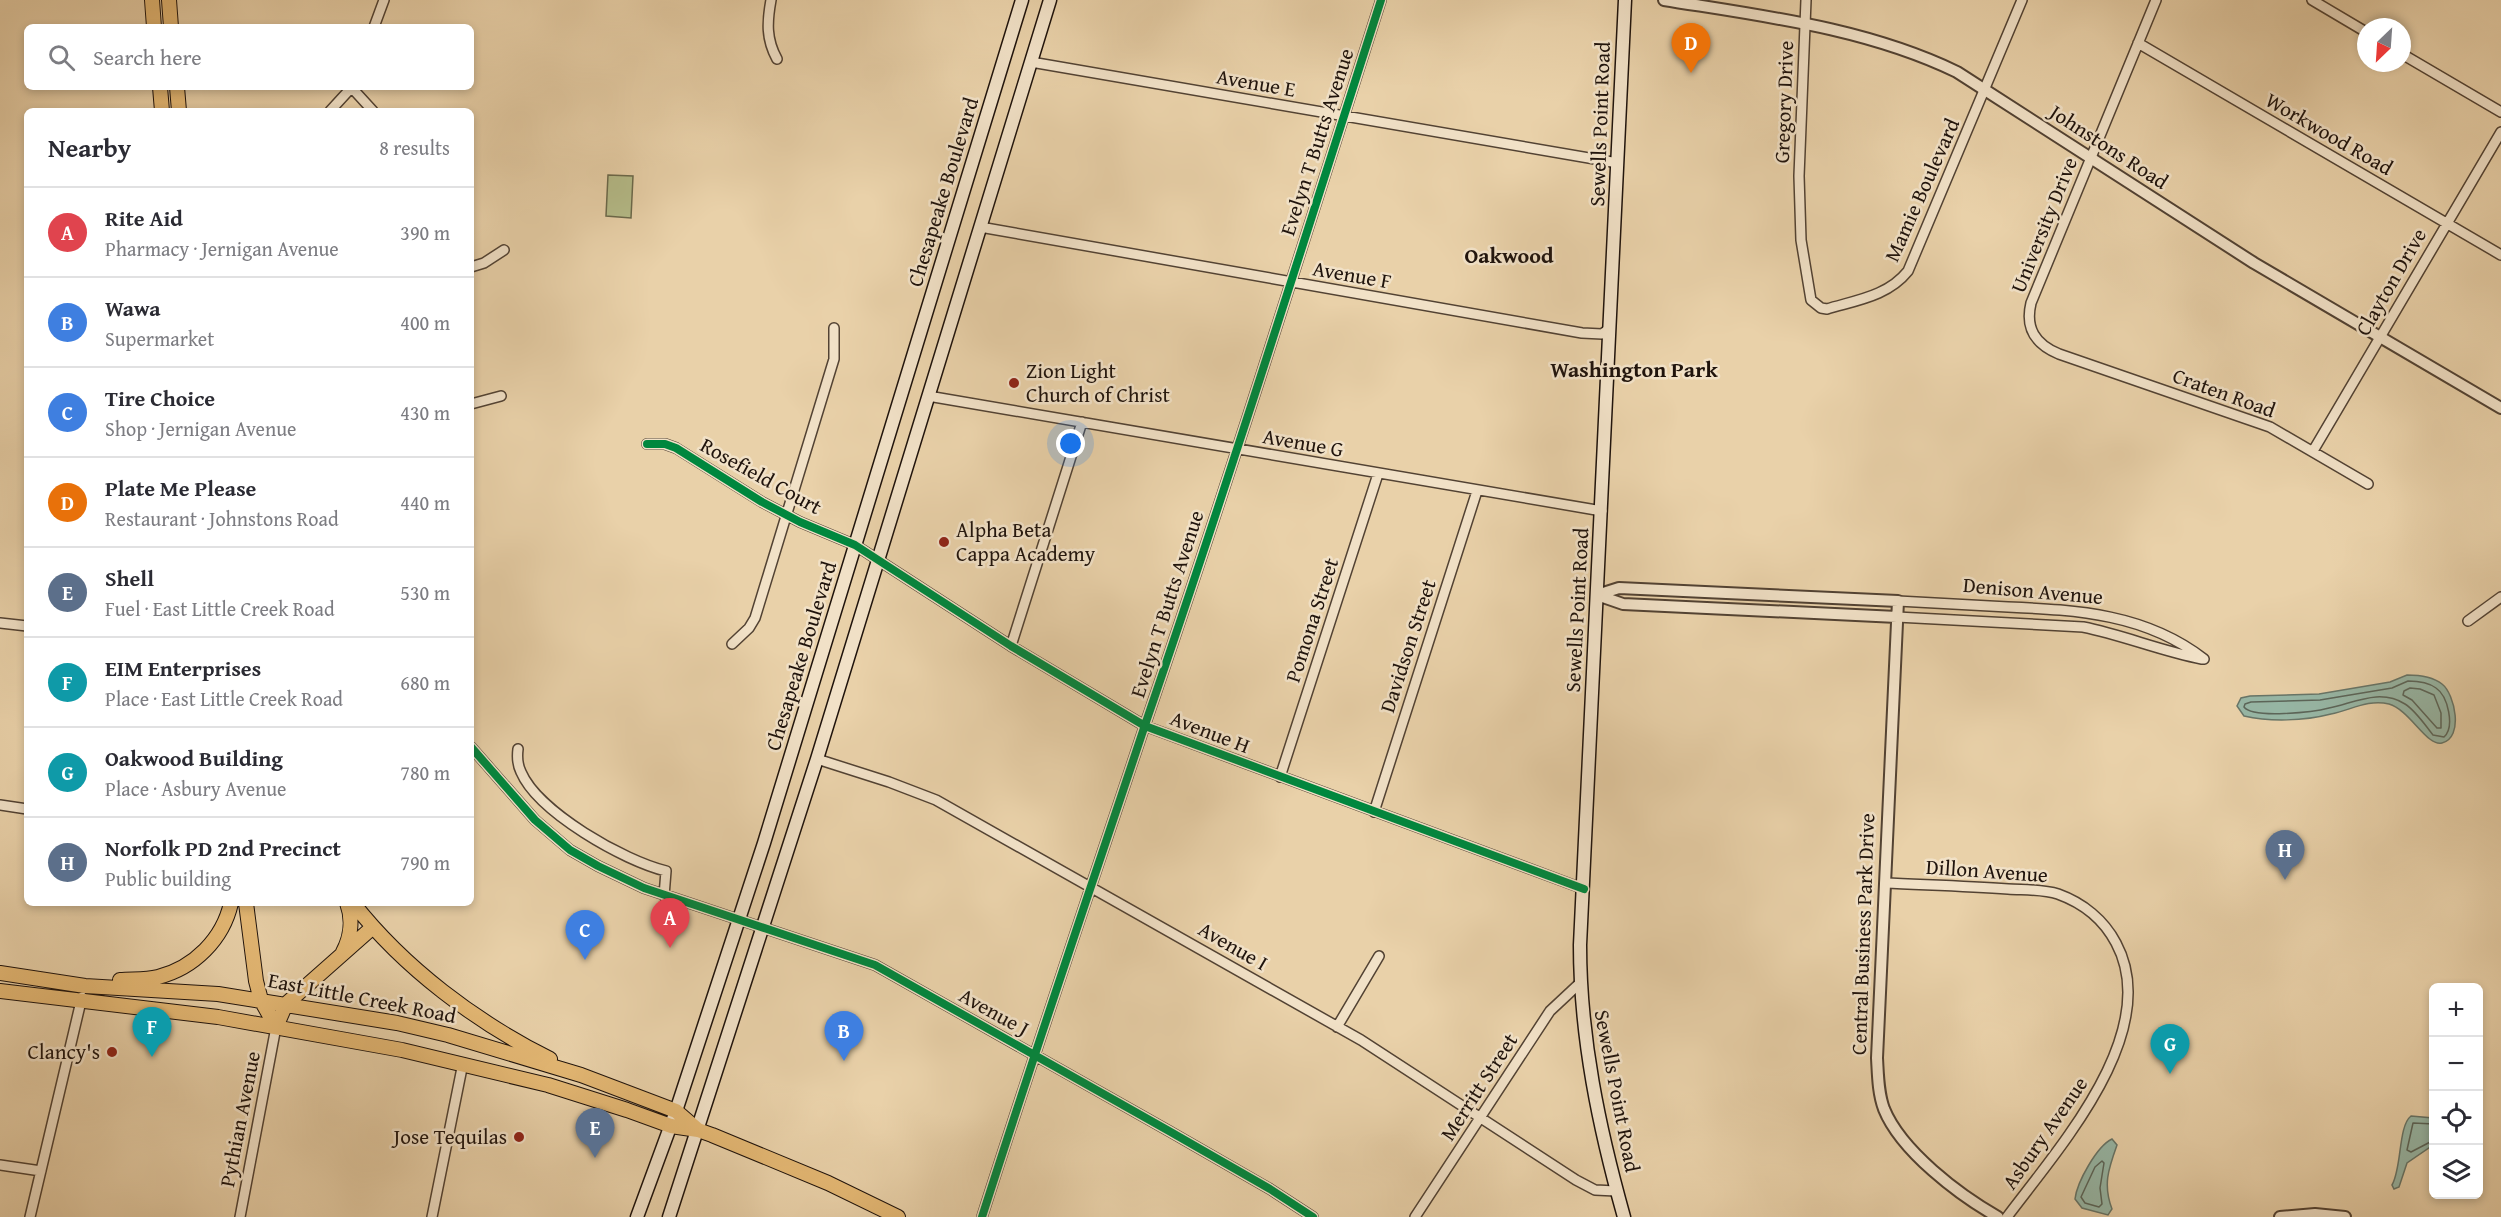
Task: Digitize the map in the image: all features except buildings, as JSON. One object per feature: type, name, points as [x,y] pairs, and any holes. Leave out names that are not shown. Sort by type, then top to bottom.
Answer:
[{"type":"main road","points":[[152,0],[154,24]]},
{"type":"main road","points":[[169,0],[171,24]]},
{"type":"main road","name":"Chesapeake Boulevard","points":[[637,1217],[671,1126],[738,921],[1022,0]]},
{"type":"main road","points":[[669,1217],[817,759],[1050,0]]},
{"type":"main road","name":"Sewells Point Road","points":[[1624,1217],[1616,1191],[1592,1080],[1580,983],[1625,0]]},
{"type":"main road","points":[[160,90],[162,108]]},
{"type":"main road","points":[[177,90],[179,108]]},
{"type":"main road","points":[[85,986],[108,980],[155,978],[185,966],[216,938],[224,925],[230,906]]},
{"type":"main road","points":[[246,906],[251,951],[261,1000],[276,1027]]},
{"type":"main road","points":[[340,956],[350,932],[351,920],[348,906]]},
{"type":"main road","points":[[356,906],[373,927],[408,961],[463,1006],[509,1036],[581,1075]]},
{"type":"main road","points":[[276,1027],[286,1004],[373,927]]},
{"type":"main road","name":"East Little Creek Road","points":[[0,973],[85,986],[175,990],[261,1000],[407,1025],[581,1075],[676,1111],[698,1130]]},
{"type":"main road","name":"East Little Creek Road","points":[[0,991],[218,1017],[463,1063],[565,1090],[671,1126],[698,1130],[828,1183],[898,1217]]},
{"type":"street","points":[[376,24],[384,0]]},
{"type":"street","points":[[771,0],[767,30],[769,42],[777,59]]},
{"type":"street","name":"Evelyn T Butts Avenue","points":[[982,1217],[1089,886],[1237,449],[1381,0]]},
{"type":"street","name":"Johnstons Road","points":[[1664,0],[1805,24],[1869,38],[1940,64],[1986,88],[2254,263],[2501,408]]},
{"type":"street","name":"Gregory Drive","points":[[1799,205],[1806,0]]},
{"type":"street","name":"Mamie Boulevard","points":[[1799,205],[1810,297],[1815,305],[1827,309],[1893,287],[1912,264],[2022,0]]},
{"type":"street","name":"University Drive","points":[[2059,354],[2047,349],[2037,340],[2032,333],[2028,314],[2156,0]]},
{"type":"street","points":[[2312,0],[2357,28]]},
{"type":"street","name":"Workwood Road","points":[[2138,43],[2501,255]]},
{"type":"street","points":[[2411,59],[2501,112]]},
{"type":"street","name":"Avenue E","points":[[1031,62],[1618,163]]},
{"type":"street","points":[[333,108],[349,90]]},
{"type":"street","points":[[355,90],[370,108]]},
{"type":"street","name":"Clayton Drive","points":[[2313,451],[2501,132]]},
{"type":"street","name":"Avenue F","points":[[980,227],[1582,333],[1602,334],[1610,328]]},
{"type":"street","points":[[474,266],[484,263],[504,250]]},
{"type":"street","points":[[732,644],[749,628],[755,618],[834,359],[834,328]]},
{"type":"street","name":"Craten Road","points":[[2059,354],[2270,427],[2368,484]]},
{"type":"street","points":[[474,403],[501,396]]},
{"type":"street","name":"Avenue G","points":[[928,396],[1602,512]]},
{"type":"street","points":[[1011,646],[1082,422]]},
{"type":"street","name":"Rosefield Court","points":[[647,444],[665,444],[676,448],[787,515],[855,545]]},
{"type":"street","name":"Pomona Street","points":[[1280,777],[1378,474]]},
{"type":"street","name":"Davidson Street","points":[[1374,812],[1477,491]]},
{"type":"street","name":"Avenue H","points":[[855,545],[1011,646],[1145,726],[1584,889]]},
{"type":"street","name":"Denison Avenue","points":[[1619,588],[2091,612],[2159,632],[2204,659],[2181,655],[2083,627],[1623,604],[1597,595],[1619,588]]},
{"type":"street","points":[[2468,621],[2501,597]]},
{"type":"street","name":"Central Business Park Drive","points":[[1898,601],[1877,1058],[1879,1092],[1883,1107],[1897,1132],[1932,1169],[1958,1192],[1998,1217]]},
{"type":"street","points":[[0,622],[24,626]]},
{"type":"street","points":[[518,749],[517,761],[526,782],[570,823],[628,859],[666,871],[664,896]]},
{"type":"street","name":"Avenue J","points":[[474,751],[517,801],[555,838],[615,875],[664,896],[875,965],[1260,1183],[1313,1217]]},
{"type":"street","name":"Avenue I","points":[[817,759],[936,800],[1336,1027],[1595,1190],[1616,1191]]},
{"type":"street","points":[[0,805],[24,809]]},
{"type":"street","name":"Dillon Avenue","points":[[1885,883],[2002,888],[2058,894],[2076,902],[2102,922],[2116,942],[2125,964]]},
{"type":"street","points":[[1336,1027],[1378,956]]},
{"type":"street","name":"Asbury Avenue","points":[[2007,1217],[2088,1108],[2101,1086],[2118,1043],[2126,1014],[2128,978],[2125,964]]},
{"type":"street","name":"Merritt Street","points":[[1415,1217],[1550,1011],[1580,983]]},
{"type":"street","points":[[30,1217],[85,986]]},
{"type":"street","name":"Pythian Avenue","points":[[240,1217],[276,1027]]},
{"type":"street","points":[[432,1217],[463,1063]]},
{"type":"street","points":[[0,1165],[41,1171]]},
{"type":"street","points":[[2280,1217],[2315,1214],[2345,1217]]},
{"type":"green space","points":[[608,175],[633,176],[631,218],[606,216]]},
{"type":"water","points":[[2407,675],[2434,679],[2447,689],[2455,715],[2453,733],[2449,739],[2436,743],[2404,713],[2389,704],[2367,704],[2321,716],[2287,720],[2244,716],[2237,706],[2241,698],[2250,696],[2319,694],[2390,682]]},
{"type":"water","points":[[2411,1116],[2429,1118],[2429,1148],[2407,1163],[2399,1187],[2394,1189],[2392,1185],[2407,1121]]},
{"type":"water","points":[[2112,1139],[2117,1145],[2108,1177],[2107,1185],[2112,1209],[2108,1215],[2082,1208],[2075,1199],[2089,1165],[2100,1149]]},
{"type":"cycle path","points":[[982,1217],[1236,452],[1381,0]]},
{"type":"cycle path","points":[[647,444],[665,444],[676,448],[762,502],[800,522],[855,545],[1011,646],[1145,726],[1584,889]]},
{"type":"cycle path","points":[[474,750],[535,820],[570,850],[598,866],[644,888],[875,965],[1270,1189],[1313,1217]]},
{"type":"place","name":"Plate Me Please","points":[[1691,73]]},
{"type":"place","name":"Zion Light Church of Christ","points":[[1014,383]]},
{"type":"place","name":"Alpha Beta Cappa Academy","points":[[944,542]]},
{"type":"place","name":"Norfolk PD 2nd Precinct","points":[[2285,880]]},
{"type":"place","name":"Rite Aid","points":[[670,948]]},
{"type":"place","name":"Tire Choice","points":[[585,960]]},
{"type":"place","name":"Clancy's","points":[[112,1052]]},
{"type":"place","name":"EIM Enterprises","points":[[152,1057]]},
{"type":"place","name":"Wawa","points":[[844,1061]]},
{"type":"place","name":"Oakwood Building","points":[[2170,1074]]},
{"type":"place","name":"Jose Tequilas","points":[[519,1137]]},
{"type":"place","name":"Shell","points":[[595,1158]]},
{"type":"district","name":"Oakwood","points":[[1509,255]]},
{"type":"district","name":"Washington Park","points":[[1634,369]]}]
